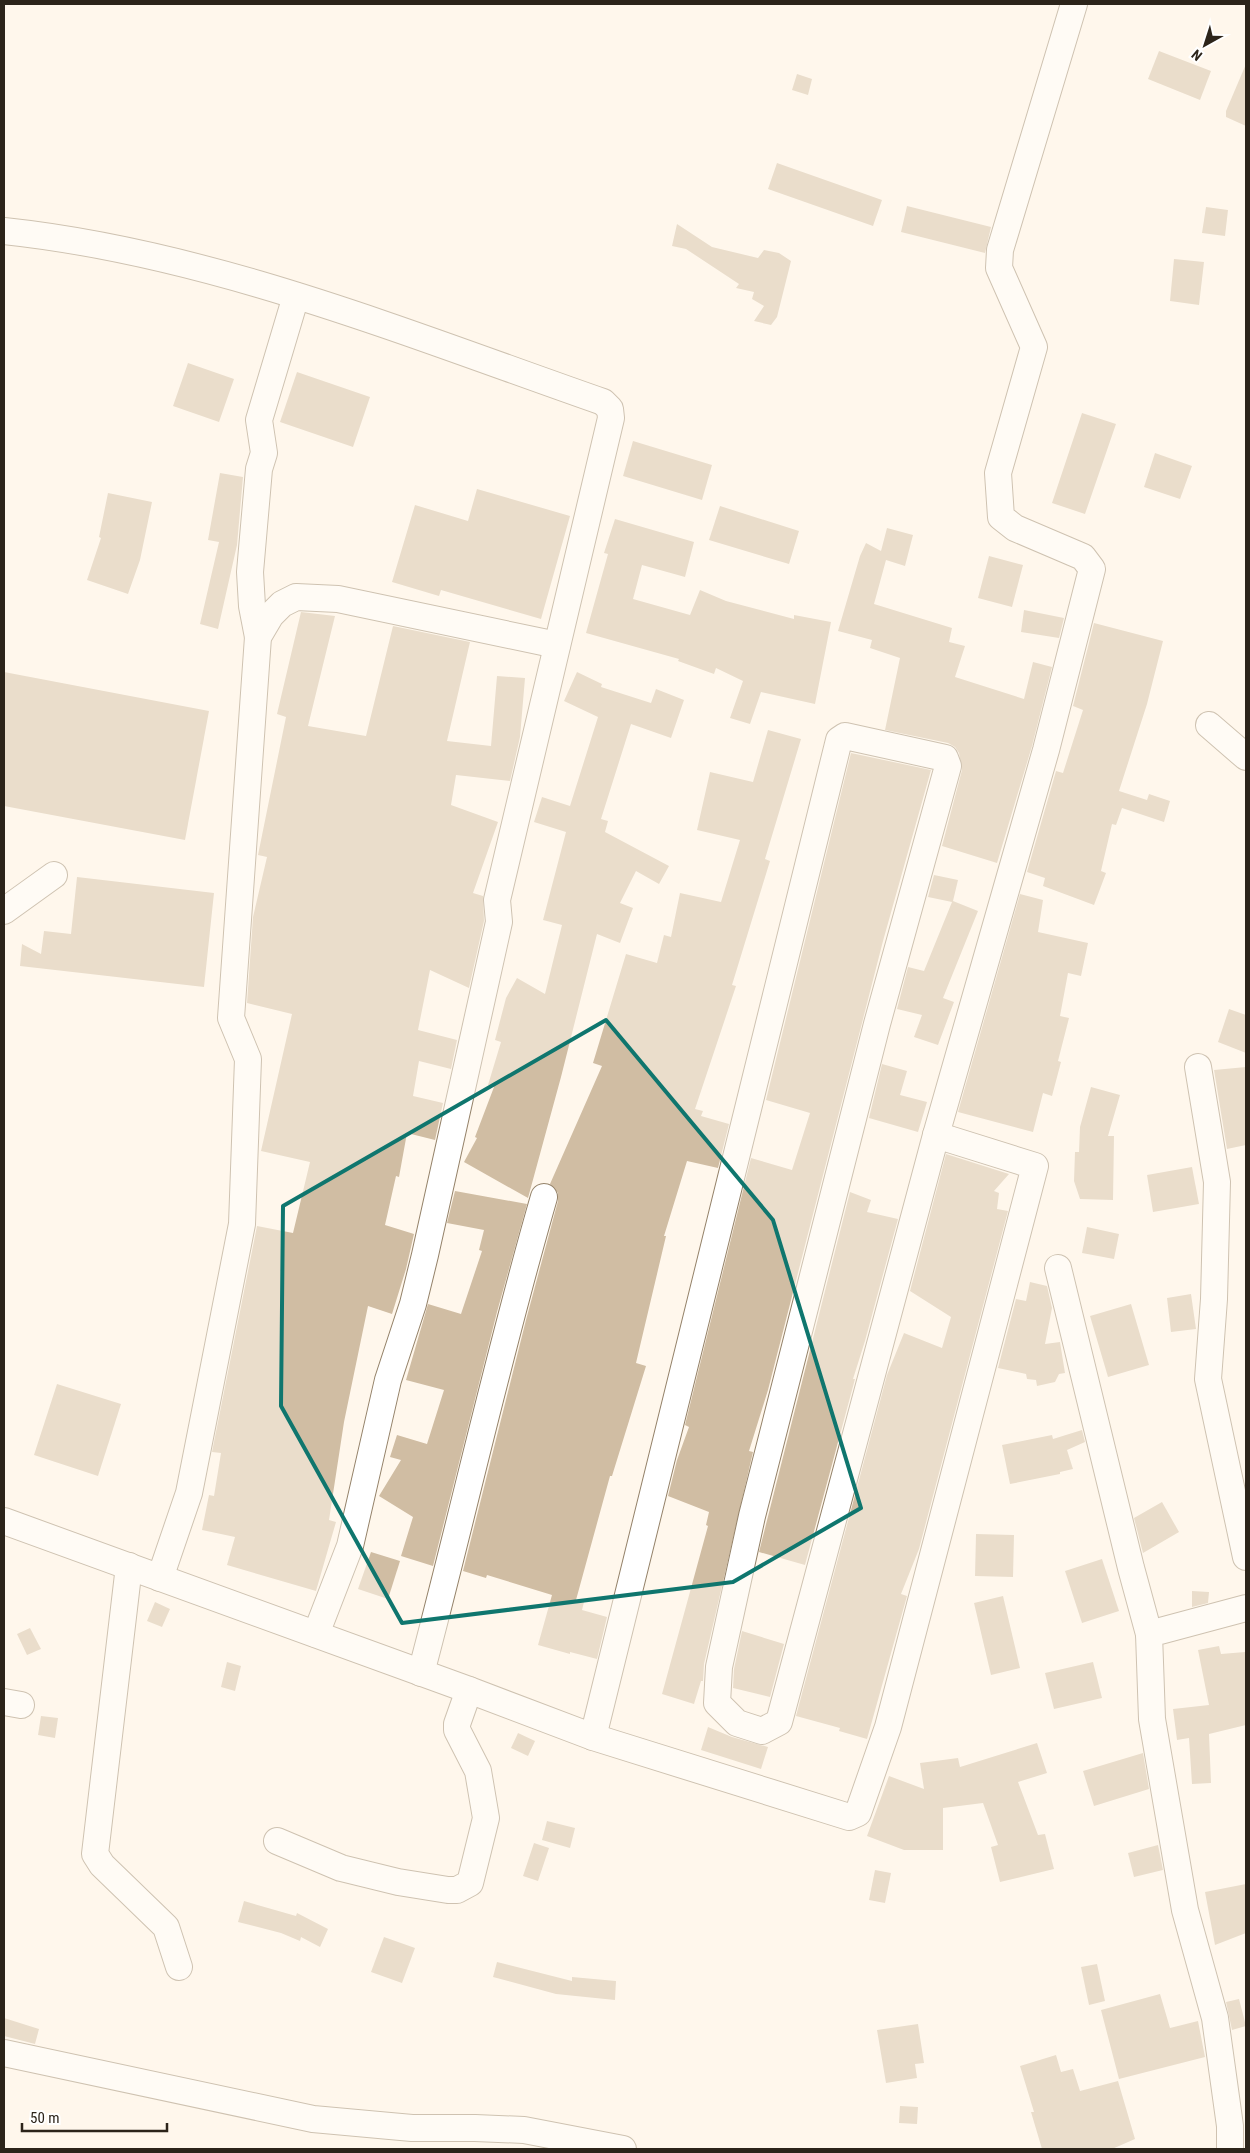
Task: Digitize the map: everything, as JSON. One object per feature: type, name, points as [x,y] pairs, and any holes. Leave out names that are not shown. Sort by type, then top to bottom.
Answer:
[{"type":"street","points":[[593,1737],[839,740],[845,736],[945,758],[948,766],[877,1024],[752,1516],[719,1667],[717,1703],[737,1723],[762,1731],[779,1722],[936,1135],[1046,750],[1092,569],[1083,557],[1015,528],[1000,518],[998,473],[1034,347],[999,268],[1000,250],[1074,4]]},
{"type":"street","points":[[4,231],[158,256],[296,296],[603,402],[610,409],[611,418],[497,900],[499,922],[415,1295],[388,1380],[350,1546],[316,1634]]},
{"type":"street","points":[[160,1578],[189,1493],[242,1224],[248,1059],[231,1018],[258,637],[252,606],[250,572],[259,469],[264,453],[259,420],[296,296]]},
{"type":"street","points":[[258,637],[271,615],[282,604],[296,597],[338,599],[557,645]]},
{"type":"street","points":[[1208,725],[1246,757]]},
{"type":"street","points":[[4,911],[54,875]]},
{"type":"street","points":[[1198,1067],[1218,1182],[1214,1299],[1208,1379],[1246,1557]]},
{"type":"street","points":[[4,1521],[593,1737],[849,1817],[858,1813],[888,1727],[1035,1166],[936,1135]]},
{"type":"street","points":[[421,1673],[453,1552],[489,1401],[544,1197]]},
{"type":"street","points":[[1058,1268],[1131,1568],[1149,1634],[1152,1719],[1186,1910],[1215,2018],[1230,2126],[1230,2149]]},
{"type":"street","points":[[129,1566],[95,1854],[102,1865],[166,1927],[180,1967]]},
{"type":"street","points":[[1149,1634],[1246,1608]]},
{"type":"street","points":[[277,1841],[340,1868],[398,1882],[448,1890],[457,1890],[470,1883],[486,1818],[478,1771],[457,1730],[457,1724],[469,1690]]},
{"type":"street","points":[[4,2053],[313,2119],[412,2128],[524,2130],[623,2149]]},
{"type":"highlighted area","points":[[606,1020],[773,1220],[861,1508],[733,1582],[402,1623],[281,1406],[283,1206]]},
{"type":"building","points":[[1159,51],[1211,71],[1200,100],[1148,79]]},
{"type":"building","points":[[1246,64],[1246,126],[1226,117],[1226,111]]},
{"type":"building","points":[[797,74],[812,79],[808,95],[792,90]]},
{"type":"building","points":[[777,163],[882,200],[873,226],[768,189]]},
{"type":"building","points":[[907,206],[991,227],[985,253],[901,232]]},
{"type":"building","points":[[1206,207],[1228,210],[1225,236],[1202,233]]},
{"type":"building","points":[[677,224],[712,247],[758,258],[764,250],[779,253],[791,261],[777,317],[771,325],[754,321],[764,306],[752,299],[754,292],[736,288],[739,284],[686,249],[672,246]]},
{"type":"building","points":[[1174,259],[1204,262],[1199,305],[1170,301]]},
{"type":"building","points":[[188,363],[234,379],[219,422],[173,406]]},
{"type":"building","points":[[297,372],[370,397],[353,447],[280,422]]},
{"type":"building","points":[[1082,413],[1116,424],[1085,514],[1052,503]]},
{"type":"building","points":[[633,441],[712,465],[702,500],[623,476]]},
{"type":"building","points":[[1155,453],[1192,466],[1180,499],[1144,487]]},
{"type":"building","points":[[220,473],[243,477],[237,545],[218,629],[200,624],[219,542],[208,540]]},
{"type":"building","points":[[477,489],[570,516],[541,619],[441,590],[439,596],[392,582],[415,505],[468,521]]},
{"type":"building","points":[[108,493],[152,502],[140,560],[128,594],[87,580],[101,538],[99,537]]},
{"type":"building","points":[[720,506],[799,531],[789,564],[709,540]]},
{"type":"building","points":[[615,519],[694,542],[685,577],[642,565],[633,599],[690,615],[700,590],[726,601],[794,619],[794,615],[831,622],[815,704],[761,692],[750,724],[730,718],[743,681],[716,668],[714,674],[678,661],[679,659],[586,633],[608,554],[604,553]]},
{"type":"building","points":[[887,528],[913,535],[905,566],[886,560],[874,604],[952,628],[949,642],[965,646],[955,677],[1024,699],[1033,662],[1052,667],[1032,746],[997,863],[942,846],[962,770],[959,753],[955,747],[948,743],[885,730],[900,658],[870,648],[872,640],[838,631],[860,556],[866,543],[881,551]]},
{"type":"building","points":[[989,556],[1023,565],[1012,607],[978,598]]},
{"type":"building","points":[[1024,610],[1064,618],[1059,638],[1021,632]]},
{"type":"building","points":[[301,612],[335,616],[308,726],[366,736],[393,626],[470,642],[447,741],[491,746],[497,676],[525,678],[520,737],[510,781],[456,775],[451,805],[498,822],[473,893],[483,896],[484,921],[469,988],[430,970],[418,1030],[457,1040],[451,1069],[419,1061],[413,1096],[443,1103],[435,1140],[407,1133],[399,1177],[396,1176],[385,1225],[414,1234],[406,1269],[392,1314],[368,1306],[344,1422],[329,1520],[336,1522],[316,1591],[227,1565],[235,1537],[202,1530],[209,1495],[214,1496],[221,1453],[212,1452],[257,1226],[293,1233],[310,1162],[261,1151],[292,1014],[247,1003],[253,917],[267,857],[258,855],[286,717],[277,714]]},
{"type":"building","points":[[1094,623],[1163,641],[1147,704],[1119,791],[1147,800],[1149,794],[1170,801],[1164,822],[1122,808],[1116,825],[1112,824],[1101,871],[1106,873],[1094,905],[1043,886],[1045,878],[1027,872],[1056,771],[1063,773],[1083,710],[1073,706]]},
{"type":"building","points":[[4,672],[209,711],[185,840],[4,806]]},
{"type":"building","points":[[577,672],[602,684],[601,687],[651,703],[656,689],[684,700],[671,738],[631,724],[601,819],[608,821],[605,832],[669,866],[659,884],[636,871],[620,903],[633,908],[620,943],[597,934],[528,1198],[464,1162],[477,1138],[475,1137],[494,1087],[488,1085],[501,1042],[495,1040],[506,998],[517,978],[545,994],[562,925],[543,920],[566,832],[534,822],[542,797],[570,806],[598,717],[564,701]]},
{"type":"building","points":[[768,730],[801,739],[765,859],[770,861],[732,985],[736,986],[695,1109],[703,1111],[701,1116],[729,1124],[718,1168],[687,1161],[664,1236],[666,1236],[636,1363],[646,1366],[612,1476],[610,1476],[576,1600],[584,1602],[582,1610],[607,1617],[597,1659],[570,1652],[570,1654],[538,1645],[552,1595],[487,1575],[486,1578],[463,1571],[558,1201],[558,1193],[550,1184],[602,1066],[593,1063],[626,954],[657,963],[664,935],[671,937],[680,893],[721,902],[740,840],[697,830],[710,772],[753,782]]},
{"type":"building","points":[[851,753],[931,770],[883,941],[768,1390],[749,1451],[753,1452],[704,1664],[703,1681],[701,1681],[694,1704],[662,1694],[708,1526],[706,1525],[709,1512],[668,1496],[677,1460],[689,1427],[685,1425],[751,1158],[792,1170],[810,1113],[766,1100]]},
{"type":"building","points":[[934,875],[958,880],[953,901],[978,911],[943,998],[954,1002],[938,1045],[914,1037],[922,1015],[897,1009],[908,967],[924,971],[952,902],[928,897]]},
{"type":"building","points":[[77,877],[214,893],[204,987],[20,966],[22,944],[41,954],[44,931],[71,934]]},
{"type":"building","points":[[1020,894],[1043,900],[1038,932],[1088,943],[1081,976],[1068,973],[1060,1016],[1069,1018],[1058,1061],[1061,1062],[1052,1096],[1043,1093],[1033,1132],[958,1112]]},
{"type":"building","points":[[1229,1009],[1246,1015],[1246,1053],[1218,1042]]},
{"type":"building","points":[[882,1064],[907,1071],[900,1095],[927,1102],[918,1132],[869,1118]]},
{"type":"building","points":[[1246,1067],[1246,1145],[1227,1149],[1214,1070]]},
{"type":"building","points":[[1091,1087],[1120,1095],[1108,1136],[1114,1136],[1113,1200],[1080,1199],[1074,1181],[1075,1152],[1079,1152],[1080,1127]]},
{"type":"building","points":[[946,1154],[1009,1174],[994,1191],[999,1193],[997,1209],[1008,1211],[919,1549],[901,1594],[907,1596],[867,1739],[839,1731],[840,1728],[796,1716],[887,1375],[904,1333],[942,1348],[951,1317],[910,1291]]},
{"type":"building","points":[[1192,1167],[1199,1204],[1153,1212],[1147,1175]]},
{"type":"building","points":[[455,1191],[527,1204],[497,1312],[433,1566],[401,1556],[413,1517],[379,1496],[401,1460],[390,1457],[397,1435],[427,1444],[444,1390],[406,1380],[428,1304],[461,1314],[482,1251],[479,1250],[484,1230],[447,1223]]},
{"type":"building","points":[[850,1192],[871,1200],[867,1212],[898,1219],[853,1379],[855,1379],[805,1565],[759,1552]]},
{"type":"building","points":[[1087,1227],[1119,1234],[1114,1259],[1082,1253]]},
{"type":"building","points":[[1030,1282],[1047,1286],[1052,1308],[1045,1344],[1060,1342],[1065,1373],[1059,1374],[1055,1382],[1037,1386],[1036,1380],[1027,1379],[1026,1374],[998,1368],[1016,1299],[1026,1301]]},
{"type":"building","points":[[1191,1294],[1196,1329],[1171,1332],[1167,1298]]},
{"type":"building","points":[[1131,1304],[1149,1365],[1108,1377],[1090,1316]]},
{"type":"building","points":[[57,1384],[121,1404],[98,1476],[34,1455]]},
{"type":"building","points":[[1082,1430],[1085,1442],[1067,1450],[1073,1469],[1060,1472],[1060,1474],[1010,1484],[1002,1445],[1052,1435],[1053,1439]]},
{"type":"building","points":[[1162,1502],[1179,1532],[1143,1553],[1134,1518]]},
{"type":"building","points":[[976,1534],[1014,1535],[1013,1577],[975,1576]]},
{"type":"building","points":[[371,1552],[400,1561],[388,1599],[358,1589]]},
{"type":"building","points":[[1102,1559],[1119,1611],[1082,1623],[1065,1571]]},
{"type":"building","points":[[1192,1591],[1209,1592],[1208,1603],[1192,1607]]},
{"type":"building","points":[[1003,1596],[1020,1668],[991,1675],[974,1603]]},
{"type":"building","points":[[155,1602],[170,1609],[162,1627],[147,1621]]},
{"type":"building","points":[[30,1628],[41,1649],[27,1655],[17,1634]]},
{"type":"building","points":[[742,1631],[784,1644],[770,1697],[733,1688],[734,1669]]},
{"type":"building","points":[[1219,1646],[1221,1654],[1245,1652],[1246,1725],[1209,1734],[1211,1783],[1192,1784],[1189,1738],[1177,1740],[1173,1709],[1209,1705],[1198,1650]]},
{"type":"building","points":[[227,1662],[241,1666],[235,1691],[221,1687]]},
{"type":"building","points":[[1093,1662],[1102,1698],[1054,1709],[1045,1673]]},
{"type":"building","points":[[41,1716],[58,1718],[55,1738],[38,1735]]},
{"type":"building","points":[[708,1727],[732,1737],[768,1747],[761,1769],[701,1750]]},
{"type":"building","points":[[518,1733],[535,1741],[528,1756],[511,1748]]},
{"type":"building","points":[[1037,1743],[1047,1773],[1018,1782],[1038,1835],[1045,1834],[1054,1869],[1000,1882],[991,1847],[998,1845],[983,1803],[943,1808],[943,1850],[904,1850],[867,1836],[889,1776],[924,1789],[920,1763],[958,1758],[960,1767]]},
{"type":"building","points":[[1143,1753],[1149,1789],[1094,1806],[1083,1771]]},
{"type":"building","points":[[547,1821],[575,1828],[570,1848],[542,1840]]},
{"type":"building","points":[[534,1843],[549,1848],[538,1881],[523,1876]]},
{"type":"building","points":[[1158,1845],[1163,1870],[1134,1877],[1128,1853]]},
{"type":"building","points":[[875,1870],[891,1873],[885,1903],[869,1900]]},
{"type":"building","points":[[1246,1884],[1246,1933],[1215,1945],[1205,1892]]},
{"type":"building","points":[[244,1901],[296,1916],[297,1913],[328,1929],[320,1947],[301,1937],[300,1941],[281,1933],[238,1922]]},
{"type":"building","points":[[384,1937],[415,1948],[402,1983],[371,1972]]},
{"type":"building","points":[[497,1962],[572,1981],[572,1977],[616,1981],[615,2000],[556,1994],[493,1977]]},
{"type":"building","points":[[1097,1964],[1105,2001],[1089,2005],[1081,1967]]},
{"type":"building","points":[[1160,1994],[1170,2028],[1198,2021],[1205,2057],[1119,2079],[1101,2010]]},
{"type":"building","points":[[1239,1999],[1246,2026],[1232,2030],[1226,2002]]},
{"type":"building","points":[[4,2018],[39,2029],[35,2044],[4,2036]]},
{"type":"building","points":[[918,2024],[924,2063],[915,2064],[917,2078],[886,2083],[877,2030]]},
{"type":"building","points":[[1056,2055],[1061,2072],[1073,2069],[1080,2091],[1118,2081],[1135,2139],[1112,2149],[1042,2149],[1031,2112],[1034,2112],[1020,2066]]},
{"type":"building","points":[[900,2106],[918,2107],[917,2124],[899,2123]]}]
